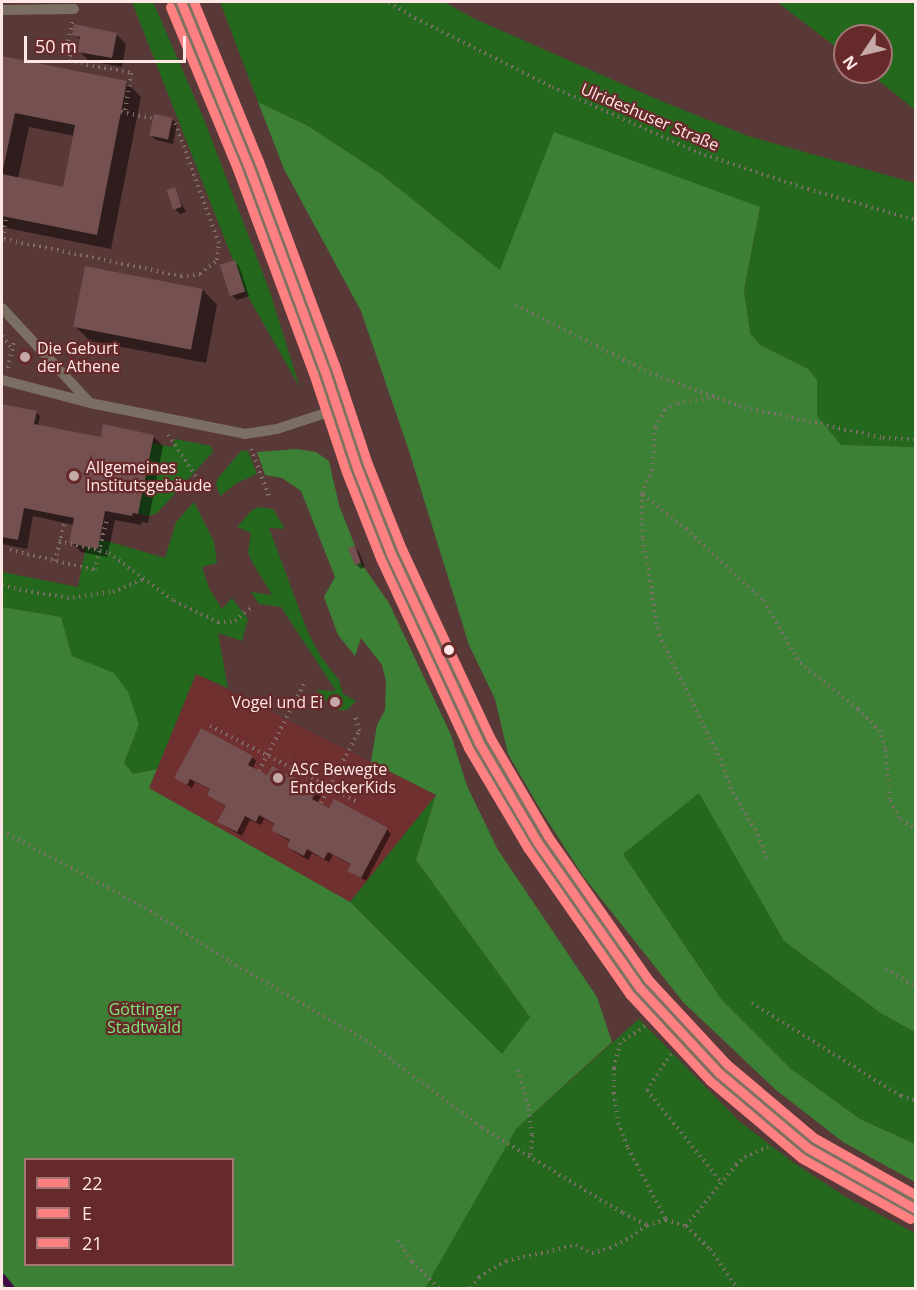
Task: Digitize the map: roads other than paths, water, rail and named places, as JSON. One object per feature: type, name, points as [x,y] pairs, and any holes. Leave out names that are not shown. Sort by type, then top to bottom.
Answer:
[{"type":"street","points":[[181,2],[249,165],[338,409],[357,468],[391,554],[479,743],[538,843],[640,988],[719,1073],[808,1148],[915,1209]]},
{"type":"lane","points":[[2,10],[74,9]]},
{"type":"lane","points":[[2,308],[90,403]]},
{"type":"lane","points":[[4,380],[90,403],[245,434],[277,429],[338,409]]},
{"type":"waterway","points":[[2,1277],[11,1288]]},
{"type":"place","name":"Die Geburt der Athene","points":[[25,357]]},
{"type":"place","name":"Allgemeines Institutsgebäude","points":[[74,476]]},
{"type":"place","name":"Vogel und Ei","points":[[335,702]]},
{"type":"place","name":"ASC Bewegte EntdeckerKids","points":[[278,778]]},
{"type":"park label","name":"Göttinger Stadtwald","points":[[144,1018]]}]
